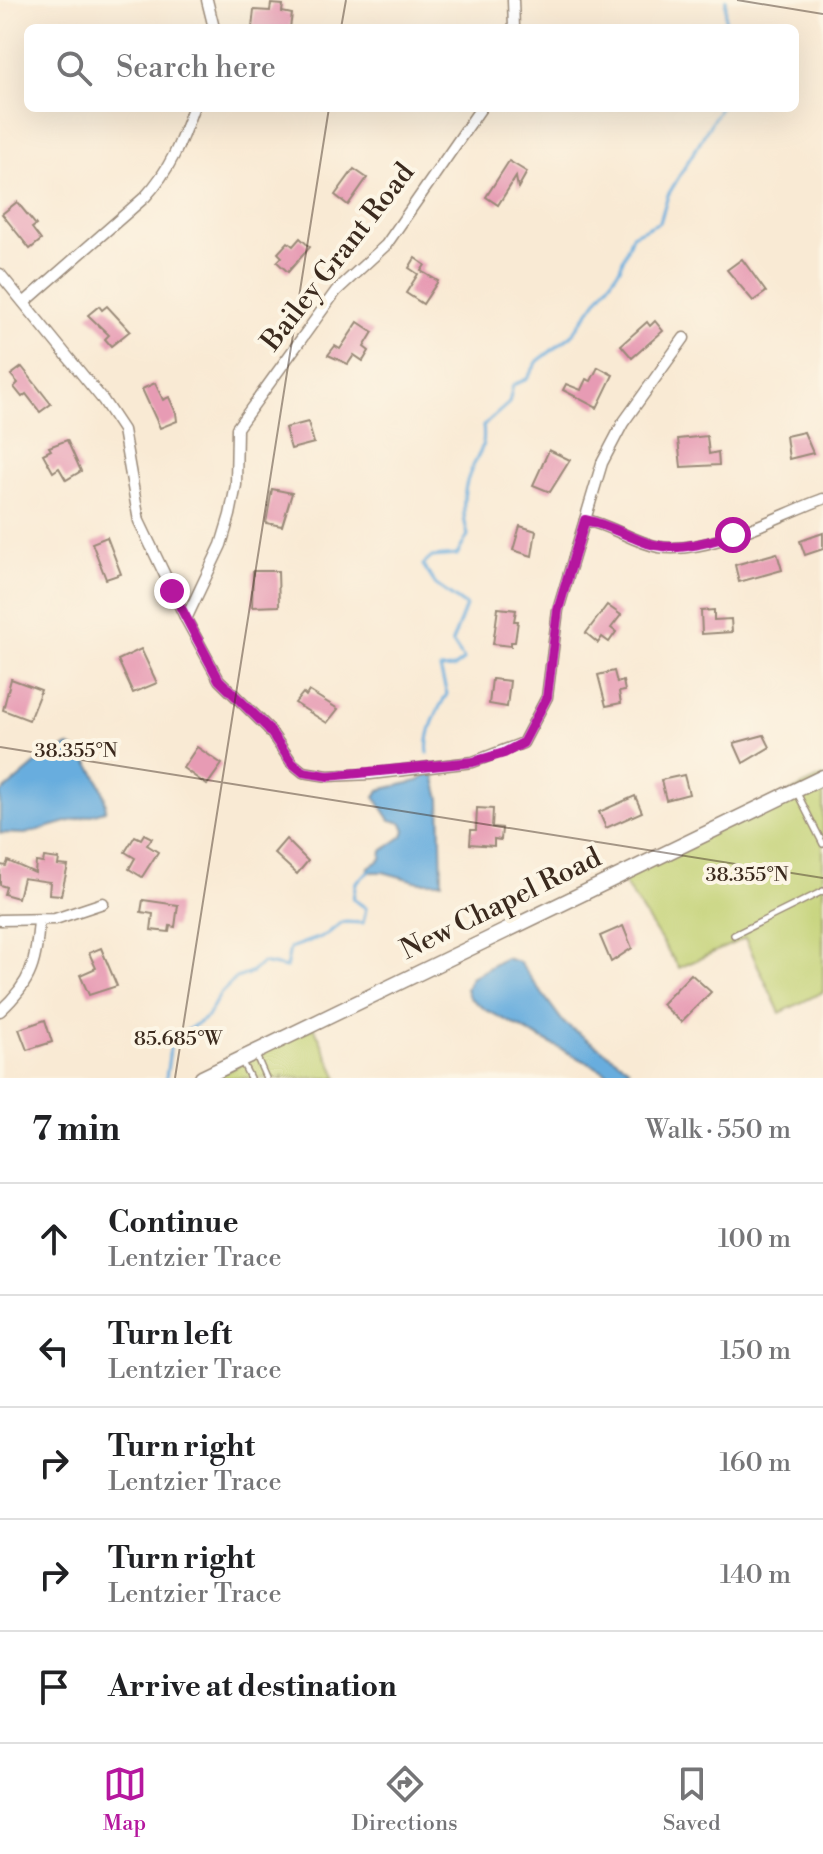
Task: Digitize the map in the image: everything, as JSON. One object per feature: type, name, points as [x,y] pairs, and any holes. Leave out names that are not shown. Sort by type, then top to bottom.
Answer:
[{"type":"street","points":[[207,0],[213,24]]},
{"type":"street","points":[[513,0],[514,24]]},
{"type":"street","points":[[25,302],[145,197],[161,179],[176,157],[192,112]]},
{"type":"street","name":"Bailey Grant Road","points":[[186,619],[221,545],[230,515],[236,485],[237,428],[336,291],[386,245],[478,112]]},
{"type":"street","points":[[0,274],[123,430],[139,521],[219,680],[268,728],[292,763],[303,772],[328,776],[473,762],[504,753],[523,743],[547,697],[558,610],[602,463],[623,423],[684,338]]},
{"type":"street","points":[[585,520],[611,525],[650,544],[680,548],[733,535],[823,499]]},
{"type":"street","name":"New Chapel Road","points":[[202,1078],[823,777]]},
{"type":"street","points":[[0,920],[55,919],[103,903]]},
{"type":"street","points":[[0,1011],[29,978],[36,957],[39,920]]},
{"type":"lane","points":[[796,790],[823,844]]},
{"type":"lane","points":[[734,935],[823,891]]},
{"type":"lane","points":[[255,1052],[266,1078]]},
{"type":"lane","points":[[240,1059],[250,1078]]},
{"type":"green space","points":[[823,776],[823,992],[780,1013],[745,938],[679,968],[619,875]]},
{"type":"green space","points":[[314,1027],[338,1078],[213,1078]]},
{"type":"water","points":[[69,746],[83,756],[95,774],[104,794],[105,811],[25,834],[0,833],[0,794],[46,755]]},
{"type":"water","points":[[433,771],[440,799],[442,882],[419,882],[383,872],[367,872],[381,859],[382,851],[403,836],[405,830],[402,823],[390,820],[375,797],[379,790],[418,781]]},
{"type":"water","points":[[505,958],[519,962],[564,1023],[629,1068],[625,1078],[615,1077],[486,1010],[469,997],[466,989],[471,978]]},
{"type":"building","points":[[271,4],[283,5],[282,12],[292,14],[291,24],[252,24],[254,10],[270,11]]},
{"type":"building","points":[[509,161],[527,172],[518,188],[516,177],[498,205],[486,197]]},
{"type":"building","points":[[354,169],[367,178],[348,205],[335,195]]},
{"type":"building","points":[[17,202],[36,225],[32,228],[41,240],[30,249],[2,214]]},
{"type":"building","points":[[300,238],[310,247],[288,272],[277,262],[282,257],[278,253],[288,242],[293,246]]},
{"type":"building","points":[[415,258],[425,265],[421,271],[438,281],[423,304],[406,293],[418,274],[409,268]]},
{"type":"building","points":[[742,259],[766,292],[753,301],[727,270]]},
{"type":"building","points":[[99,306],[102,310],[107,306],[130,331],[111,346],[105,339],[109,335],[88,315]]},
{"type":"building","points":[[655,321],[663,331],[632,358],[621,345],[647,322],[650,326]]},
{"type":"building","points":[[358,322],[373,332],[364,347],[369,351],[363,361],[354,355],[348,364],[328,355],[335,346],[340,349]]},
{"type":"building","points":[[22,367],[51,404],[40,412],[26,394],[22,397],[14,387],[18,383],[11,375]]},
{"type":"building","points":[[598,367],[613,375],[597,408],[563,390],[566,384],[581,390],[586,379],[591,381]]},
{"type":"building","points":[[155,383],[163,400],[169,397],[177,421],[160,428],[142,389]]},
{"type":"building","points":[[308,422],[314,443],[291,449],[285,428]]},
{"type":"building","points":[[804,432],[813,453],[789,459],[786,436]]},
{"type":"building","points":[[707,436],[709,454],[718,452],[719,465],[681,467],[678,439]]},
{"type":"building","points":[[67,440],[81,471],[66,480],[59,468],[53,472],[43,454],[51,450],[49,447]]},
{"type":"building","points":[[549,450],[570,460],[550,492],[533,485]]},
{"type":"building","points":[[272,489],[292,493],[282,526],[266,523]]},
{"type":"building","points":[[520,526],[536,531],[532,556],[513,550]]},
{"type":"building","points":[[823,533],[823,549],[805,555],[800,541]]},
{"type":"building","points":[[107,537],[121,574],[106,579],[92,543]]},
{"type":"building","points":[[777,553],[782,570],[739,582],[735,565]]},
{"type":"building","points":[[253,571],[278,571],[279,606],[252,607]]},
{"type":"building","points":[[607,605],[621,615],[611,628],[616,632],[609,642],[602,637],[598,643],[586,633]]},
{"type":"building","points":[[498,608],[516,610],[514,621],[518,621],[515,642],[511,642],[511,646],[493,644]]},
{"type":"building","points":[[714,610],[714,620],[731,619],[732,632],[702,634],[701,611]]},
{"type":"building","points":[[141,649],[157,683],[133,693],[118,660]]},
{"type":"building","points":[[614,671],[617,683],[623,681],[625,691],[619,692],[621,703],[606,706],[598,675]]},
{"type":"building","points":[[11,679],[41,690],[29,720],[3,710]]},
{"type":"building","points":[[492,679],[510,681],[507,707],[489,704]]},
{"type":"building","points":[[309,691],[338,709],[327,723],[295,703]]},
{"type":"building","points":[[764,735],[770,747],[743,763],[734,743]]},
{"type":"building","points":[[197,747],[222,764],[207,785],[183,768]]},
{"type":"building","points":[[684,775],[689,794],[666,800],[661,780]]},
{"type":"building","points":[[635,796],[642,812],[606,828],[599,812]]},
{"type":"building","points":[[477,808],[493,809],[492,827],[502,828],[501,840],[494,839],[494,846],[470,844],[471,830],[476,830]]},
{"type":"building","points":[[144,834],[152,838],[147,845],[158,852],[142,877],[129,869],[135,858],[125,852],[135,836],[141,839]]},
{"type":"building","points":[[286,839],[308,861],[297,874],[274,853]]},
{"type":"building","points":[[44,857],[59,859],[58,865],[68,866],[61,895],[49,894],[50,882],[23,878],[18,898],[4,894],[6,887],[0,885],[0,865],[6,866],[8,861],[35,873],[36,862],[43,863]]},
{"type":"building","points":[[143,900],[178,905],[175,927],[170,926],[169,932],[151,930],[153,914],[141,912]]},
{"type":"building","points":[[623,926],[632,948],[611,962],[600,936]]},
{"type":"building","points":[[101,948],[117,986],[89,995],[80,975],[96,968],[89,953]]},
{"type":"building","points":[[691,974],[711,992],[681,1022],[662,1004]]},
{"type":"building","points":[[45,1020],[52,1042],[27,1050],[19,1029]]},
{"type":"waterway","points":[[725,24],[726,0]]},
{"type":"waterway","points":[[428,753],[430,731],[447,694],[440,669],[453,668],[464,660],[452,642],[466,606],[436,585],[423,565],[432,557],[457,555],[468,535],[464,496],[467,480],[482,446],[483,426],[509,403],[513,385],[527,379],[538,361],[572,335],[620,268],[632,235],[660,222],[668,195],[718,112]]},
{"type":"waterway","points":[[166,1078],[171,1041],[207,1017],[220,994],[236,978],[251,973],[262,963],[286,968],[290,948],[326,935],[342,922],[363,923],[366,908],[353,899],[356,882],[371,870]]},
{"type":"route","points":[[172,591],[219,680],[268,728],[292,763],[303,772],[328,776],[370,774],[473,762],[504,753],[523,743],[547,697],[558,610],[585,520],[611,525],[659,547],[680,548],[733,535]]}]
